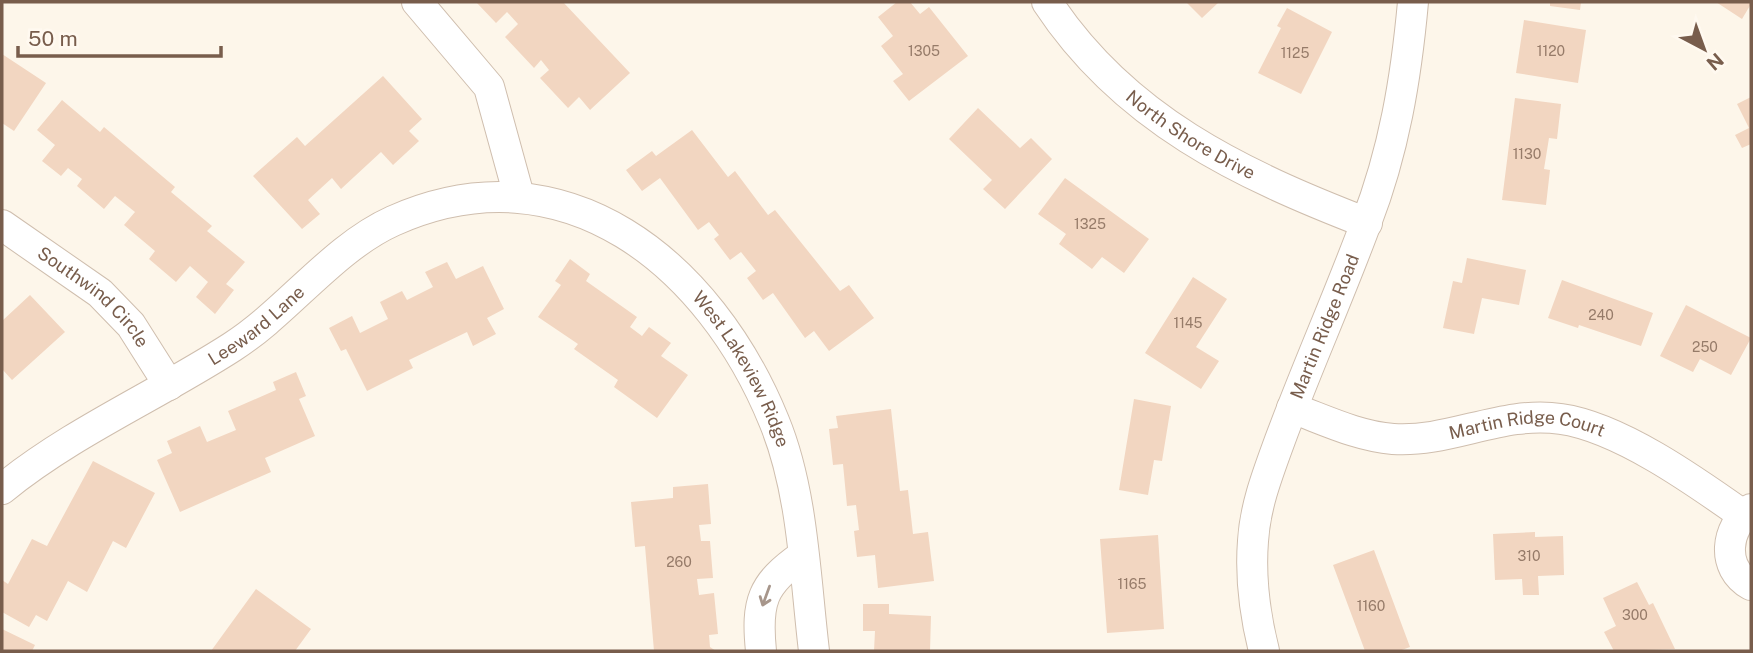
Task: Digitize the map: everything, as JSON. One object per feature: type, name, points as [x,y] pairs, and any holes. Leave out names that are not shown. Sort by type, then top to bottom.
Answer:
[{"type":"street","points":[[417,2],[489,87],[519,196]]},
{"type":"street","name":"North Shore Drive","points":[[1047,2],[1094,60],[1129,94],[1174,130],[1230,165],[1282,190],[1367,223]]},
{"type":"street","name":"Martin Ridge Road","points":[[1264,651],[1256,619],[1253,539],[1260,497],[1292,408],[1367,223],[1390,153],[1403,94],[1413,2]]},
{"type":"street","name":"Leeward Lane","points":[[2,489],[41,458],[235,345],[357,244],[390,222],[450,200],[519,196]]},
{"type":"street","name":"West Lakeview Ridge","points":[[519,196],[569,206],[613,225],[681,277],[709,306],[747,363],[775,422],[792,482],[814,651]]},
{"type":"street","name":"Southwind Circle","points":[[2,225],[100,293],[131,325],[169,385]]},
{"type":"street","name":"Martin Ridge Court","points":[[1292,408],[1358,433],[1395,439],[1424,437],[1514,418],[1562,419],[1602,431],[1747,512],[1734,527],[1730,557],[1736,571],[1751,585]]},
{"type":"street","points":[[761,651],[762,599],[776,574],[802,556]]},
{"type":"building","points":[[476,2],[563,2],[630,73],[590,110],[579,97],[568,108],[540,78],[549,70],[541,60],[534,68],[505,37],[518,24],[507,12],[496,23]]},
{"type":"building","points":[[897,2],[910,2],[920,14],[929,7],[968,56],[909,101],[893,81],[903,74],[881,46],[893,36],[878,17]]},
{"type":"building","points":[[1186,2],[1219,2],[1202,18]]},
{"type":"building","points":[[1550,2],[1581,2],[1580,10],[1550,6]]},
{"type":"building","points":[[1716,2],[1751,2],[1751,4],[1742,19]]},
{"type":"building","points":[[1287,8],[1332,32],[1301,94],[1258,73],[1281,28],[1277,26]]},
{"type":"building","points":[[1524,20],[1586,30],[1578,83],[1516,73]]},
{"type":"building","points":[[2,54],[46,83],[14,131],[2,123]]},
{"type":"building","points":[[383,76],[422,119],[409,131],[419,141],[393,165],[381,152],[341,189],[332,178],[308,200],[320,214],[302,229],[253,176],[297,137],[305,146]]},
{"type":"building","points":[[1751,97],[1751,144],[1742,148],[1735,135],[1749,128],[1737,104]]},
{"type":"building","points":[[1515,98],[1561,104],[1557,139],[1549,138],[1544,169],[1550,170],[1546,205],[1502,200]]},
{"type":"building","points":[[62,100],[100,132],[104,127],[175,187],[171,192],[212,226],[207,231],[245,262],[226,284],[234,290],[215,314],[196,297],[208,282],[190,266],[176,282],[149,259],[155,251],[124,225],[135,212],[115,196],[104,209],[77,186],[82,179],[68,168],[61,176],[42,161],[55,145],[37,130]]},
{"type":"building","points":[[978,108],[1020,148],[1031,138],[1052,159],[1005,209],[983,189],[992,180],[949,139]]},
{"type":"building","points":[[692,130],[728,177],[735,171],[768,215],[775,210],[840,291],[849,285],[874,318],[829,351],[814,331],[805,338],[773,293],[763,300],[747,278],[756,271],[741,252],[730,260],[714,239],[719,235],[709,222],[698,230],[660,178],[642,191],[626,170],[652,151],[656,156]]},
{"type":"building","points":[[1065,178],[1149,239],[1124,273],[1102,257],[1092,269],[1059,244],[1066,234],[1038,214]]},
{"type":"building","points":[[1467,258],[1526,270],[1519,305],[1482,298],[1474,334],[1443,328],[1453,281],[1462,283]]},
{"type":"building","points":[[570,259],[590,274],[586,281],[637,317],[630,327],[642,336],[649,327],[671,343],[661,356],[688,375],[657,418],[614,387],[618,380],[574,349],[578,344],[538,317],[561,285],[555,281]]},
{"type":"building","points":[[447,262],[456,279],[483,266],[504,309],[487,318],[496,334],[473,346],[467,332],[409,360],[413,368],[367,391],[346,349],[341,351],[329,328],[352,316],[360,333],[388,319],[380,302],[402,291],[407,300],[433,287],[425,272]]},
{"type":"building","points":[[1193,277],[1227,299],[1196,347],[1219,361],[1201,389],[1145,353]]},
{"type":"building","points":[[1562,280],[1653,313],[1641,346],[1579,325],[1578,328],[1548,318]]},
{"type":"building","points":[[30,295],[65,332],[12,380],[2,369],[2,321]]},
{"type":"building","points":[[1686,305],[1751,338],[1731,375],[1700,359],[1693,372],[1660,356]]},
{"type":"building","points":[[296,372],[306,396],[299,399],[315,436],[265,458],[271,472],[180,512],[157,460],[172,453],[167,441],[200,426],[207,442],[236,430],[228,411],[276,390],[273,382]]},
{"type":"building","points":[[1134,399],[1171,406],[1162,461],[1154,460],[1148,495],[1119,490]]},
{"type":"building","points":[[891,409],[900,491],[908,490],[913,534],[928,532],[934,581],[878,588],[875,555],[857,557],[854,531],[859,530],[856,505],[847,506],[843,464],[833,465],[829,429],[838,428],[836,416]]},
{"type":"building","points":[[93,461],[155,493],[126,548],[113,541],[87,592],[68,581],[47,621],[36,615],[29,627],[2,612],[2,580],[8,584],[32,539],[47,546]]},
{"type":"building","points":[[708,484],[711,524],[699,525],[701,541],[710,541],[713,578],[697,579],[699,595],[714,593],[718,634],[709,635],[710,647],[716,651],[654,651],[645,546],[635,547],[631,502],[673,498],[673,487]]},
{"type":"building","points":[[1535,532],[1535,537],[1563,536],[1564,575],[1538,576],[1539,595],[1523,595],[1522,579],[1495,580],[1493,534]]},
{"type":"building","points":[[1158,535],[1164,629],[1107,633],[1100,539]]},
{"type":"building","points":[[1374,550],[1410,647],[1399,651],[1365,651],[1333,565]]},
{"type":"building","points":[[1637,582],[1649,605],[1653,603],[1675,649],[1614,651],[1604,632],[1616,626],[1603,598]]},
{"type":"building","points":[[256,589],[311,629],[295,651],[211,651]]},
{"type":"building","points":[[863,604],[889,604],[889,614],[931,616],[930,651],[874,651],[875,631],[863,631]]},
{"type":"building","points":[[2,629],[35,645],[32,651],[2,651]]}]
